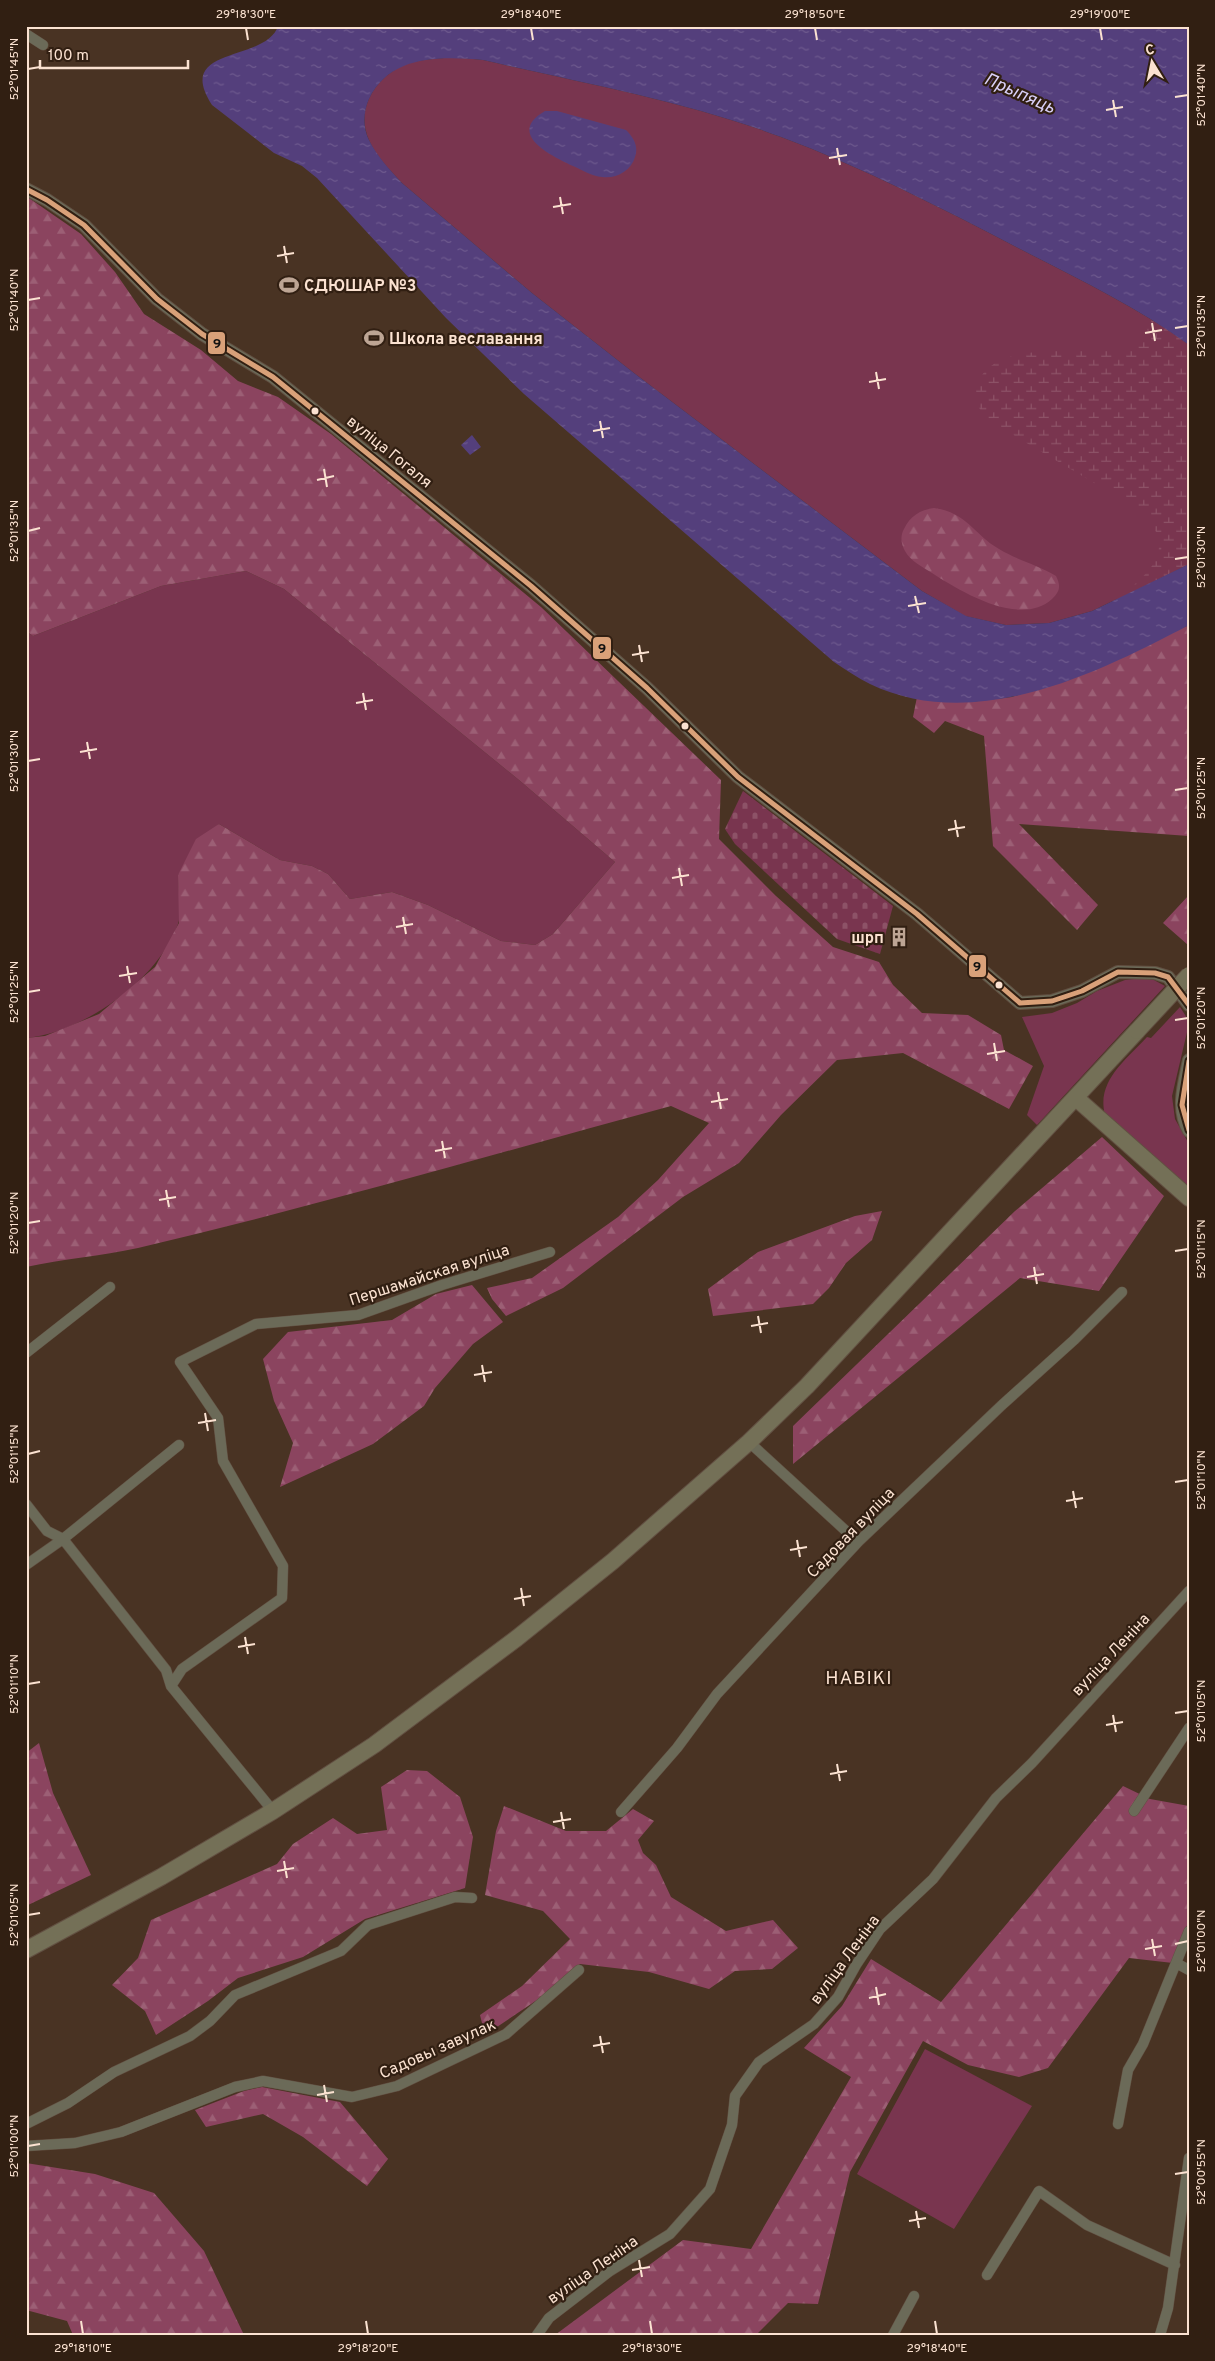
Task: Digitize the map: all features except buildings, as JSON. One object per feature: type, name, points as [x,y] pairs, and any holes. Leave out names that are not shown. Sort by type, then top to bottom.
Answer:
[{"type":"main road","points":[[26,1950],[161,1876],[272,1811],[374,1745],[517,1638],[613,1561],[749,1442],[847,1344],[1189,975]]},
{"type":"main road","points":[[1076,1098],[1189,1198]]},
{"type":"street","points":[[26,34],[43,45]]},
{"type":"street","name":"вуліца Гогаля","points":[[26,189],[47,200],[84,225],[157,299],[202,334],[273,378],[530,586],[647,688],[738,777],[917,914],[1006,993],[1020,1003],[1052,1001],[1082,991],[1118,972],[1155,973],[1168,977],[1189,1005]]},
{"type":"street","points":[[1189,1060],[1182,1088],[1182,1111],[1189,1132]]},
{"type":"street","name":"Першамайская вуліца","points":[[170,1686],[182,1669],[282,1598],[283,1566],[223,1461],[218,1418],[180,1362],[256,1324],[358,1315],[442,1285],[550,1252]]},
{"type":"street","points":[[26,1353],[110,1287]]},
{"type":"street","name":"Садовая вуліца","points":[[621,1812],[678,1748],[716,1694],[858,1542],[1002,1405],[1074,1340],[1122,1292]]},
{"type":"street","points":[[749,1442],[858,1542]]},
{"type":"street","points":[[26,1565],[63,1539],[179,1445]]},
{"type":"street","points":[[26,1504],[47,1531],[63,1539],[166,1670],[170,1686],[272,1811]]},
{"type":"street","name":"вуліца Леніна","points":[[537,2335],[549,2318],[610,2271],[670,2234],[710,2189],[732,2125],[735,2096],[759,2062],[814,2024],[838,1997],[856,1965],[880,1929],[933,1879],[996,1798],[1032,1762],[1189,1591]]},
{"type":"street","points":[[1134,1811],[1189,1728]]},
{"type":"street","points":[[26,2124],[68,2103],[114,2072],[190,2036],[210,2021],[235,1995],[341,1951],[368,1925],[455,1896],[472,1898]]},
{"type":"street","points":[[1118,2124],[1128,2070],[1143,2044],[1189,1931]]},
{"type":"street","points":[[1176,1963],[1189,1970]]},
{"type":"street","name":"Садовы завулак","points":[[26,2146],[75,2143],[121,2132],[235,2088],[263,2081],[352,2097],[397,2086],[506,2034],[580,1970]]},
{"type":"street","points":[[1160,2335],[1168,2308],[1189,2158]]},
{"type":"street","points":[[987,2275],[1039,2191],[1087,2225],[1175,2265]]},
{"type":"street","points":[[893,2335],[914,2296]]},
{"type":"green space","points":[[453,57],[483,60],[671,103],[745,124],[781,137],[843,162],[933,204],[1107,294],[1169,331],[1189,345],[1189,564],[1092,611],[1049,623],[1006,625],[965,616],[922,591],[634,373],[532,293],[402,183],[388,168],[372,146],[365,128],[367,106],[371,95],[385,77],[404,65],[422,60]]},
{"type":"green space","points":[[26,196],[81,234],[115,272],[144,314],[201,350],[238,381],[278,397],[331,434],[541,607],[721,780],[719,839],[776,896],[833,947],[879,962],[893,985],[922,1013],[968,1015],[1001,1035],[1004,1050],[1033,1066],[1009,1109],[903,1053],[837,1060],[781,1115],[739,1163],[683,1197],[563,1288],[506,1316],[492,1299],[487,1288],[532,1278],[618,1217],[658,1180],[709,1123],[671,1106],[205,1232],[124,1251],[26,1267],[26,1038],[45,1036],[99,1014],[155,967],[179,923],[178,875],[196,839],[219,824],[280,860],[312,866],[328,874],[350,899],[392,892],[428,905],[501,941],[535,945],[553,934],[615,862],[519,780],[284,589],[246,571],[161,586],[33,636],[26,631]]},
{"type":"green space","points":[[1132,309],[1165,328],[1189,345],[1189,564],[1109,604],[1139,581],[1150,569],[1157,557],[1159,544],[1156,531],[1146,518],[1128,503],[998,426],[980,409],[977,404],[976,393],[977,386],[986,370],[1001,360],[1021,354],[1110,350],[1127,348],[1133,345],[1142,340],[1148,332],[1143,319]]},
{"type":"green space","points":[[934,508],[955,514],[999,549],[1056,576],[1059,583],[1057,593],[1052,599],[1039,607],[1024,610],[1007,608],[974,597],[917,564],[907,555],[901,540],[902,534],[906,524],[916,514]]},
{"type":"green space","points":[[246,571],[284,589],[519,780],[615,862],[553,934],[535,945],[501,941],[428,905],[392,892],[350,899],[328,874],[312,866],[280,860],[219,824],[178,875],[180,907],[178,924],[168,944],[137,983],[116,1000],[71,1026],[48,1034],[26,1038],[26,631],[33,636],[161,586]]},
{"type":"green space","points":[[1189,625],[1189,836],[1019,824],[1098,905],[1077,930],[993,846],[984,736],[945,721],[934,733],[913,717],[917,697],[970,702],[1012,697],[1085,673]]},
{"type":"green space","points":[[743,791],[893,906],[880,954],[837,939],[735,844],[725,829]]},
{"type":"green space","points":[[1189,895],[1189,944],[1188,945],[1163,923]]},
{"type":"green space","points":[[1143,978],[1154,980],[1165,986],[1037,1125],[1027,1115],[1044,1066],[1022,1017],[1052,1013],[1077,1003],[1097,991],[1125,980]]},
{"type":"green space","points":[[1180,1007],[1187,1018],[1188,1028],[1172,1096],[1175,1119],[1189,1144],[1189,1191],[1105,1115],[1103,1103],[1109,1081],[1122,1063],[1147,1037],[1151,1038]]},
{"type":"green space","points":[[1102,1137],[1164,1196],[1099,1291],[1020,1278],[793,1464],[793,1426],[1015,1211]]},
{"type":"green space","points":[[882,1211],[872,1240],[846,1263],[829,1288],[813,1304],[713,1316],[708,1289],[758,1252],[855,1216]]},
{"type":"green space","points":[[472,1285],[503,1322],[473,1344],[435,1388],[424,1406],[373,1444],[280,1487],[293,1443],[274,1401],[263,1359],[288,1332],[392,1320],[436,1294]]},
{"type":"green space","points":[[39,1743],[53,1793],[91,1875],[26,1906],[26,1753]]},
{"type":"green space","points":[[407,1770],[427,1771],[460,1797],[473,1837],[465,1888],[365,1919],[303,1957],[238,1978],[208,2001],[156,2035],[145,2011],[112,1985],[138,1958],[151,1920],[277,1864],[293,1844],[333,1818],[357,1834],[387,1830],[381,1787]]},
{"type":"green space","points":[[1123,1786],[1150,1799],[1189,1806],[1189,1920],[1173,1963],[1129,1958],[1048,2068],[1019,2077],[968,2065],[923,2041],[850,2172],[818,2304],[788,2303],[756,2335],[555,2335],[683,2240],[751,2249],[851,2077],[804,2048],[842,2006],[871,1959],[941,2002]]},
{"type":"green space","points":[[504,1806],[566,1831],[606,1831],[633,1809],[654,1821],[638,1840],[643,1853],[656,1865],[671,1897],[726,1931],[773,1920],[798,1948],[772,1969],[735,1971],[709,1989],[649,1972],[580,1964],[537,2000],[485,2035],[480,2015],[522,1986],[570,1939],[543,1911],[485,1895],[496,1831]]},
{"type":"green space","points":[[925,2049],[1032,2106],[954,2229],[857,2174]]},
{"type":"green space","points":[[262,2087],[340,2102],[388,2159],[367,2186],[303,2137],[263,2114],[206,2127],[195,2110],[244,2091]]},
{"type":"green space","points":[[26,2163],[95,2174],[154,2193],[204,2251],[244,2335],[73,2335],[67,2321],[26,2310]]},
{"type":"water","name":"Прыпяць","points":[[278,26],[1189,26],[1189,345],[1149,318],[1107,294],[903,190],[812,149],[745,124],[708,113],[483,60],[450,58],[418,61],[403,66],[390,74],[378,85],[369,99],[364,120],[367,135],[372,146],[402,183],[532,293],[634,373],[922,591],[966,616],[1006,625],[1049,623],[1092,611],[1189,564],[1189,625],[1115,662],[1075,678],[1034,692],[993,700],[951,703],[910,698],[856,677],[834,662],[524,394],[446,318],[317,178],[302,166],[274,153],[212,105],[203,86],[204,73],[213,63],[257,46],[270,38]]},
{"type":"water","points":[[545,111],[557,111],[626,130],[636,145],[633,162],[618,175],[602,177],[587,173],[554,156],[544,150],[531,136],[530,128],[534,120]]},
{"type":"water","points":[[472,435],[481,447],[470,455],[461,445]]},
{"type":"transit line","name":"9","points":[[26,189],[47,200],[84,225],[157,299],[202,334],[273,377],[531,586],[647,688],[738,777],[917,914],[1020,1003],[1052,1001],[1082,991],[1118,972],[1155,973],[1168,977],[1189,1005]]},
{"type":"transit line","name":"9","points":[[1189,1061],[1182,1105],[1189,1130]]},
{"type":"place","name":"СДЮШАР №3","points":[[289,285]]},
{"type":"place","name":"Школа веславання","points":[[374,338]]},
{"type":"place","name":"шрп","points":[[899,937]]},
{"type":"district","name":"НАВІКІ","points":[[859,1677]]}]
